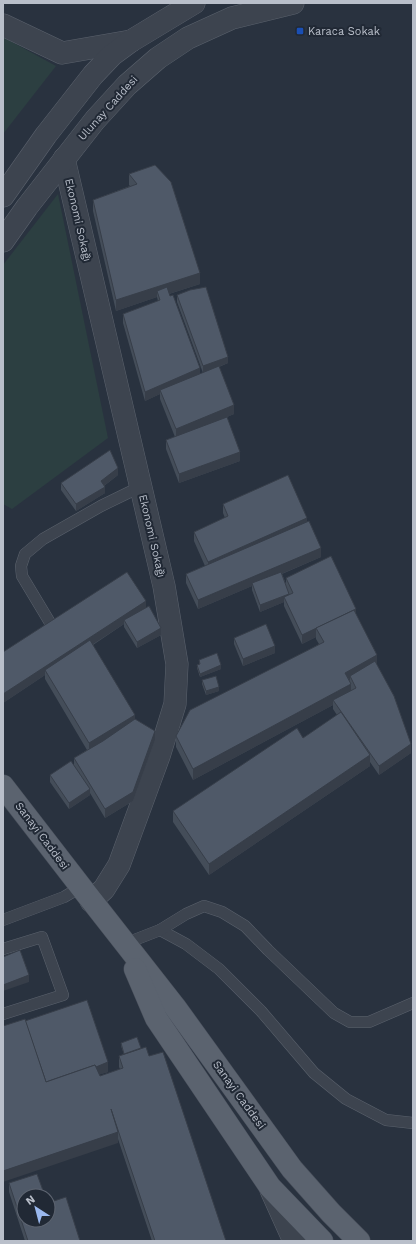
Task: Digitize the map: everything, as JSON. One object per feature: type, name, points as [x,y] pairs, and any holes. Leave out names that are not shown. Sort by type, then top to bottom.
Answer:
[{"type":"main road","name":"Sanayi Caddesi","points":[[3,786],[124,944],[175,1007],[292,1169],[359,1241]]},
{"type":"main road","name":"Sanayi Caddesi","points":[[124,944],[156,1018],[302,1235],[322,1241]]},
{"type":"street","points":[[3,196],[46,135],[93,75],[112,55],[130,41],[194,3]]},
{"type":"street","name":"Ulunay Caddesi","points":[[3,241],[27,207],[94,120],[127,85],[158,58],[188,38],[232,18],[293,3]]},
{"type":"street","points":[[3,25],[62,53],[130,41]]},
{"type":"street","name":"Ekonomi Sokağı","points":[[64,159],[164,586],[177,664],[175,704],[159,756],[119,865],[104,888],[86,894]]},
{"type":"street","points":[[302,1235],[323,1203]]},
{"type":"lane","points":[[49,621],[22,576],[20,566],[25,554],[50,536],[101,506],[140,487]]},
{"type":"lane","points":[[3,920],[64,897],[86,894]]},
{"type":"lane","points":[[124,944],[160,930],[186,914],[204,906],[222,912],[244,926],[334,1013],[350,1022],[369,1022],[413,1003]]},
{"type":"lane","points":[[160,930],[186,944],[219,968],[261,1011],[314,1073],[346,1099],[386,1120],[413,1123]]},
{"type":"lane","points":[[3,949],[42,937],[63,995],[3,1014]]},
{"type":"shaded area","points":[[3,37],[56,66],[3,134]]},
{"type":"shaded area","points":[[58,194],[108,438],[12,509],[3,504],[3,265]]},
{"type":"building","points":[[155,165],[171,182],[200,273],[116,300],[93,200],[137,184],[129,174]]},
{"type":"building","points":[[167,287],[170,296],[173,295],[200,368],[145,392],[123,314],[160,300],[157,291]]},
{"type":"building","points":[[206,287],[228,357],[203,366],[177,295],[190,290]]},
{"type":"building","points":[[219,366],[234,405],[176,429],[160,390]]},
{"type":"building","points":[[227,417],[240,452],[179,474],[166,440]]},
{"type":"building","points":[[110,450],[118,468],[101,481],[105,487],[76,504],[61,483]]},
{"type":"building","points":[[288,475],[307,518],[208,562],[194,532],[228,516],[223,504]]},
{"type":"building","points":[[309,521],[321,548],[198,600],[186,574]]},
{"type":"building","points":[[331,556],[356,609],[302,635],[284,597],[293,593],[286,578]]},
{"type":"building","points":[[127,572],[146,601],[3,694],[3,652]]},
{"type":"building","points":[[281,572],[289,594],[260,605],[252,583]]},
{"type":"building","points":[[149,606],[161,628],[137,642],[124,620]]},
{"type":"building","points":[[354,610],[377,655],[345,673],[351,684],[193,769],[176,736],[190,710],[324,642],[316,628]]},
{"type":"building","points":[[266,624],[275,646],[243,659],[234,638]]},
{"type":"building","points":[[90,640],[135,715],[89,743],[45,670]]},
{"type":"building","points":[[217,653],[221,665],[200,674],[197,665],[200,664],[199,660]]},
{"type":"building","points":[[375,661],[394,696],[411,744],[379,766],[333,700],[356,688],[350,676]]},
{"type":"building","points":[[216,676],[219,687],[206,691],[202,680]]},
{"type":"building","points":[[341,712],[370,755],[209,864],[173,811],[297,728],[303,738]]},
{"type":"building","points":[[135,719],[155,731],[133,792],[105,809],[74,758],[103,741]]},
{"type":"building","points":[[71,761],[90,789],[69,803],[50,775]]},
{"type":"building","points":[[20,950],[29,975],[3,985],[3,957]]},
{"type":"building","points":[[87,1000],[108,1062],[46,1082],[25,1021]]},
{"type":"building","points":[[25,1019],[46,1082],[95,1065],[100,1076],[123,1068],[119,1056],[146,1047],[149,1056],[163,1052],[226,1241],[155,1241],[111,1109],[118,1132],[3,1171],[3,1026]]},
{"type":"building","points":[[137,1037],[141,1048],[124,1054],[121,1043]]},
{"type":"building","points":[[37,1174],[42,1188],[16,1188],[16,1204],[9,1183]]},
{"type":"building","points":[[66,1197],[80,1241],[28,1241],[24,1228],[56,1228],[56,1200]]},
{"type":"place","name":"Karaca Sokak","points":[[300,31]]}]
